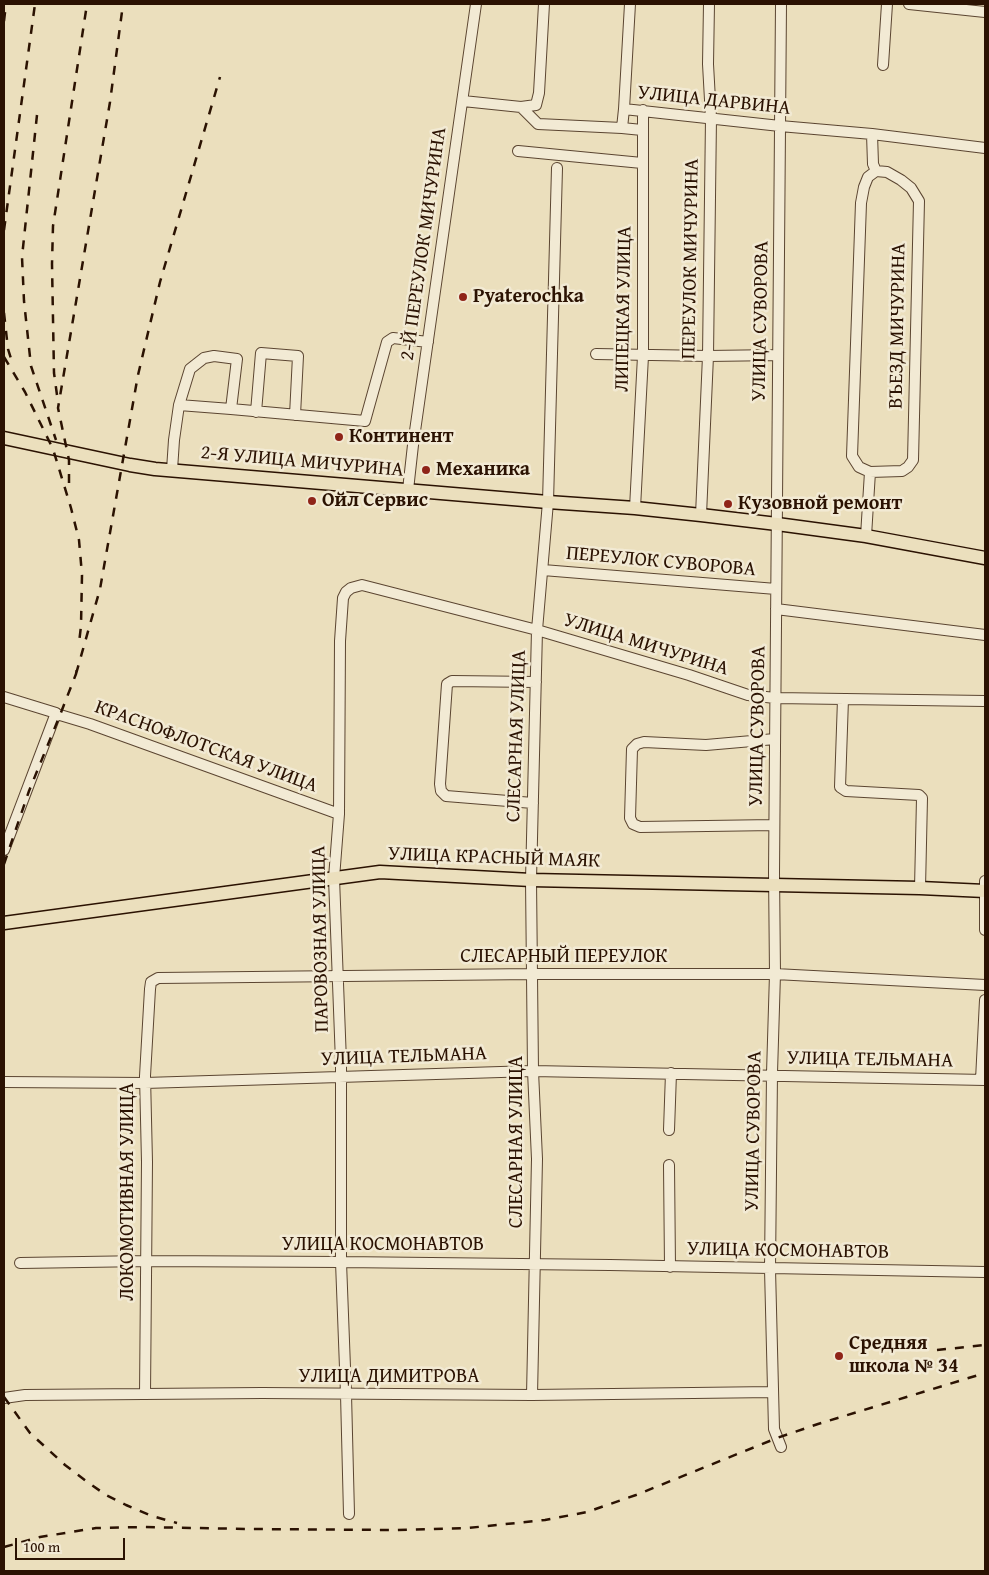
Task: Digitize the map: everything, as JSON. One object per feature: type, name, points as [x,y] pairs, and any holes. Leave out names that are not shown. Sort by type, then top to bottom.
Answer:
[{"type":"main road","name":"2-Я УЛИЦА МИЧУРИНА","points":[[4,438],[130,465],[701,515],[866,536],[985,558]]},
{"type":"main road","name":"УЛИЦА КРАСНЫЙ МАЯК","points":[[4,923],[380,872],[531,880],[985,891]]},
{"type":"street","name":"2-Й ПЕРЕУЛОК МИЧУРИНА","points":[[408,490],[476,4]]},
{"type":"street","points":[[463,101],[522,107],[536,105],[539,93],[544,4]]},
{"type":"street","points":[[624,109],[630,4]]},
{"type":"street","name":"ПЕРЕУЛОК МИЧУРИНА","points":[[701,515],[708,356],[711,118],[708,45],[709,4]]},
{"type":"street","name":"УЛИЦА СУВОРОВА","points":[[781,4],[774,825],[775,974],[770,1268],[774,1429],[781,1447]]},
{"type":"street","points":[[883,65],[888,4]]},
{"type":"street","points":[[909,4],[985,12]]},
{"type":"street","name":"УЛИЦА ДАРВИНА","points":[[522,107],[538,124],[622,128],[624,109],[643,110],[985,148]]},
{"type":"street","name":"ЛИПЕЦКАЯ УЛИЦА","points":[[635,508],[643,356],[643,110]]},
{"type":"street","points":[[622,128],[642,130]]},
{"type":"street","points":[[872,134],[873,164],[876,171]]},
{"type":"street","points":[[518,151],[642,163]]},
{"type":"street","name":"СЛЕСАРНАЯ УЛИЦА","points":[[532,1395],[537,1159],[533,1071],[531,880],[537,630],[548,502],[557,168]]},
{"type":"street","name":"ВЪЕЗД МИЧУРИНА","points":[[876,171],[887,172],[912,188],[918,201],[912,460],[908,467],[902,471],[870,472],[859,467],[852,456],[861,203],[868,178],[876,171]]},
{"type":"street","points":[[179,405],[365,421],[387,342],[393,338],[428,342]]},
{"type":"street","points":[[256,412],[261,353],[298,356],[295,414]]},
{"type":"street","points":[[596,354],[643,356],[778,355]]},
{"type":"street","points":[[172,470],[179,405],[190,369],[204,358],[214,356],[237,359],[231,410]]},
{"type":"street","points":[[866,536],[870,472]]},
{"type":"street","name":"ПЕРЕУЛОК СУВОРОВА","points":[[543,570],[776,589]]},
{"type":"street","name":"УЛИЦА МИЧУРИНА","points":[[362,585],[537,630],[689,675],[748,695],[775,698],[985,701]]},
{"type":"street","name":"ПАРОВОЗНАЯ УЛИЦА","points":[[349,1514],[340,1262],[341,1077],[334,878],[339,814],[340,641],[343,598],[351,588],[362,585]]},
{"type":"street","points":[[776,609],[985,635]]},
{"type":"street","points":[[533,803],[446,796],[441,791],[440,784],[447,684],[452,681],[536,682]]},
{"type":"street","name":"КРАСНОФЛОТСКАЯ УЛИЦА","points":[[4,697],[90,724],[339,814]]},
{"type":"street","points":[[843,699],[840,786],[843,790],[919,795],[922,798],[920,888]]},
{"type":"street","points":[[4,850],[58,714]]},
{"type":"street","points":[[774,825],[640,827],[633,824],[630,818],[632,749],[637,744],[644,742],[706,745],[775,739]]},
{"type":"street","points":[[985,881],[985,930]]},
{"type":"street","name":"СЛЕСАРНЫЙ ПЕРЕУЛОК","points":[[150,990],[151,982],[158,978],[533,974],[775,974],[985,985]]},
{"type":"street","name":"ЛОКОМОТИВНАЯ УЛИЦА","points":[[145,1394],[147,1162],[145,1083],[150,990]]},
{"type":"street","points":[[983,1080],[985,1000]]},
{"type":"street","name":"УЛИЦА ТЕЛЬМАНА","points":[[4,1082],[145,1083],[533,1071],[983,1080]]},
{"type":"street","points":[[669,1130],[671,1074]]},
{"type":"street","points":[[669,1165],[670,1267]]},
{"type":"street","name":"УЛИЦА КОСМОНАВТОВ","points":[[20,1263],[146,1261],[340,1262],[985,1272]]},
{"type":"street","name":"УЛИЦА ДИМИТРОВА","points":[[4,1398],[25,1395],[145,1394],[532,1395],[773,1392]]},
{"type":"railway","points":[[4,21],[6,4]]},
{"type":"railway","points":[[4,230],[35,4]]},
{"type":"railway","points":[[57,395],[54,373],[53,226],[87,4]]},
{"type":"railway","points":[[69,483],[69,460],[58,408],[110,102],[123,4]]},
{"type":"railway","points":[[76,674],[100,589],[138,375],[160,282],[220,77]]},
{"type":"railway","points":[[37,115],[22,257],[24,301],[31,366],[56,440]]},
{"type":"railway","points":[[4,313],[8,349],[13,365]]},
{"type":"railway","points":[[4,357],[25,392],[53,449],[71,508],[79,540],[82,575],[79,643]]},
{"type":"railway","points":[[4,864],[29,791],[77,668]]},
{"type":"railway","points":[[937,1350],[985,1345]]},
{"type":"railway","points":[[4,1547],[40,1537],[96,1528],[396,1530],[468,1528],[545,1520],[587,1512],[636,1495],[777,1438],[985,1373]]},
{"type":"railway","points":[[4,1397],[30,1433],[65,1465],[86,1481],[106,1495],[126,1505],[152,1516],[177,1523]]},
{"type":"place","name":"Pyaterochka","points":[[463,297]]},
{"type":"place","name":"Континент","points":[[339,437]]},
{"type":"place","name":"Механика","points":[[426,470]]},
{"type":"place","name":"Ойл Сервис","points":[[312,501]]},
{"type":"place","name":"Кузовной ремонт","points":[[728,504]]},
{"type":"place","name":"Средняя школа № 34","points":[[839,1356]]}]
